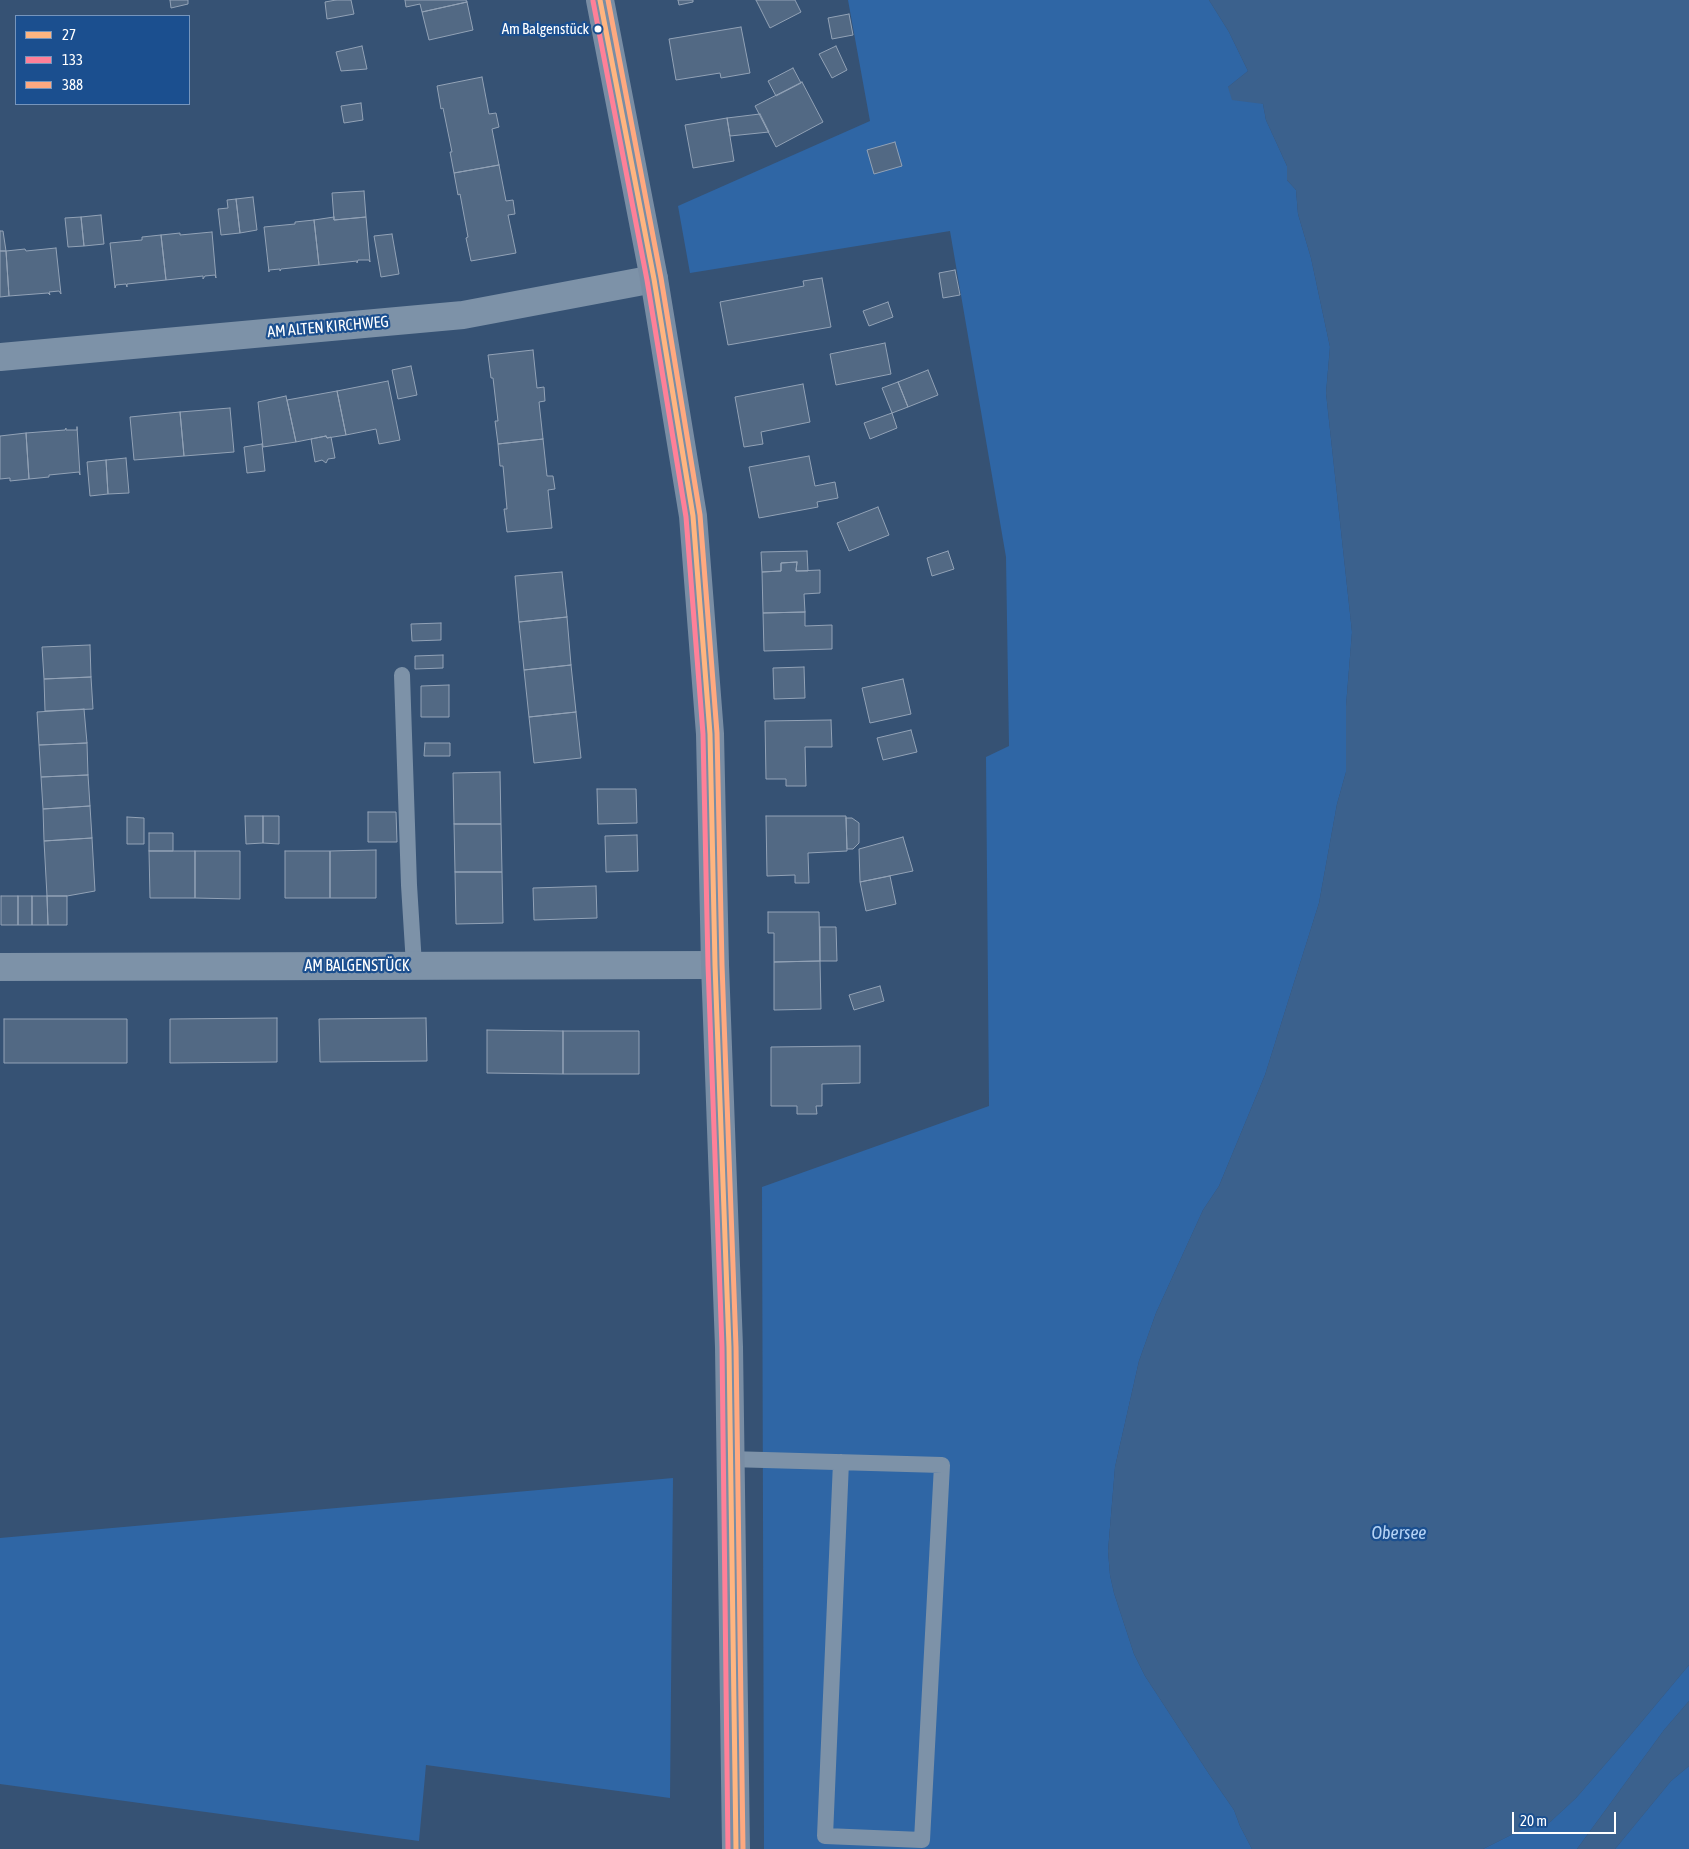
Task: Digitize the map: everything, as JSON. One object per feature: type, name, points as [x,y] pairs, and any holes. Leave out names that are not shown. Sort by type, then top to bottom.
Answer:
[{"type":"main road","points":[[600,0],[654,279],[693,516],[710,734],[715,965],[729,1347],[736,1849]]},
{"type":"street","name":"AM ALTEN KIRCHWEG","points":[[0,357],[463,315],[654,279]]},
{"type":"street","name":"AM BALGENSTÜCK","points":[[0,966],[715,965]]},
{"type":"lane","points":[[402,675],[409,885],[414,965]]},
{"type":"lane","points":[[730,1459],[942,1464],[922,1840],[825,1836],[841,1462]]},
{"type":"shaded area","points":[[848,0],[1209,0],[1229,32],[1248,71],[1228,87],[1263,104],[1266,120],[1287,166],[1287,180],[1296,190],[1298,214],[1311,258],[1330,347],[1326,393],[1352,632],[1346,706],[1346,772],[1337,804],[1319,903],[1265,1075],[1219,1186],[1203,1210],[1156,1313],[1139,1361],[1115,1467],[1108,1551],[1114,1593],[1134,1654],[1145,1676],[1234,1810],[1252,1849],[764,1849],[762,1187],[989,1106],[986,757],[1009,746],[1006,557],[950,231],[690,273],[678,206],[870,121]]},
{"type":"shaded area","points":[[673,1478],[670,1798],[426,1765],[419,1841],[0,1784],[0,1538]]},
{"type":"shaded area","points":[[1689,1665],[1689,1701],[1664,1730],[1577,1849],[1483,1849],[1523,1829],[1549,1823],[1576,1798]]},
{"type":"shaded area","points":[[1689,1766],[1689,1849],[1615,1849],[1671,1781]]},
{"type":"water","name":"Obersee","points":[[1209,0],[1689,0],[1689,1665],[1576,1798],[1549,1823],[1523,1829],[1483,1849],[1252,1849],[1234,1810],[1145,1676],[1134,1654],[1110,1575],[1108,1551],[1115,1467],[1139,1361],[1156,1313],[1203,1210],[1219,1186],[1265,1075],[1319,903],[1337,804],[1346,772],[1346,706],[1352,632],[1326,393],[1330,347],[1311,258],[1298,214],[1296,190],[1287,180],[1287,166],[1266,120],[1263,104],[1232,100],[1228,87],[1248,71],[1229,32]]},
{"type":"water","points":[[1689,1701],[1689,1766],[1671,1781],[1615,1849],[1577,1849],[1664,1730]]},
{"type":"building","points":[[170,0],[188,0],[188,4],[171,8]]},
{"type":"building","points":[[351,0],[354,14],[327,19],[325,2]]},
{"type":"building","points":[[405,0],[466,0],[467,2],[422,12],[420,4],[406,7]]},
{"type":"building","points":[[678,0],[693,0],[693,2],[679,5]]},
{"type":"building","points":[[756,0],[795,0],[801,12],[770,28]]},
{"type":"building","points":[[467,2],[473,30],[429,40],[422,12]]},
{"type":"building","points":[[849,14],[853,35],[832,39],[828,18]]},
{"type":"building","points":[[741,27],[750,73],[721,78],[720,73],[676,80],[669,39]]},
{"type":"building","points":[[362,46],[367,69],[341,71],[336,52]]},
{"type":"building","points":[[836,46],[847,70],[832,78],[819,54]]},
{"type":"building","points":[[793,68],[801,83],[776,96],[768,81]]},
{"type":"building","points":[[482,77],[489,114],[496,113],[499,127],[492,129],[499,165],[454,173],[450,152],[452,152],[437,86]]},
{"type":"building","points":[[802,82],[823,122],[776,147],[755,106]]},
{"type":"building","points":[[361,103],[363,120],[344,123],[341,106]]},
{"type":"building","points":[[760,114],[769,132],[730,136],[727,118]]},
{"type":"building","points":[[727,118],[734,161],[693,168],[685,125]]},
{"type":"building","points":[[895,142],[902,166],[874,174],[867,150]]},
{"type":"building","points":[[499,165],[506,201],[513,200],[515,214],[508,215],[516,253],[471,261],[460,194],[458,195],[454,173]]},
{"type":"building","points":[[364,191],[366,217],[334,220],[332,193]]},
{"type":"building","points":[[253,197],[257,230],[240,233],[236,199]]},
{"type":"building","points":[[236,199],[240,233],[221,235],[218,209],[228,208],[227,200]]},
{"type":"building","points":[[101,215],[104,244],[84,246],[81,217]]},
{"type":"building","points":[[81,217],[84,246],[68,247],[65,218]]},
{"type":"building","points":[[334,217],[334,220],[366,217],[370,262],[369,260],[358,260],[357,263],[357,261],[319,265],[314,220]]},
{"type":"building","points":[[314,220],[319,265],[281,269],[280,271],[280,269],[269,270],[269,272],[264,227]]},
{"type":"building","points":[[0,231],[3,231],[6,251],[0,251]]},
{"type":"building","points":[[212,232],[216,278],[215,275],[205,276],[203,279],[203,276],[166,280],[161,235]]},
{"type":"building","points":[[392,234],[399,274],[381,277],[374,236]]},
{"type":"building","points":[[161,235],[166,280],[127,284],[127,287],[126,284],[116,285],[115,288],[110,243],[142,240],[142,237]]},
{"type":"building","points":[[56,248],[61,294],[59,291],[49,292],[50,295],[48,293],[9,296],[6,251]]},
{"type":"building","points":[[0,251],[6,251],[9,296],[0,297]]},
{"type":"building","points":[[955,270],[960,295],[943,298],[939,273]]},
{"type":"building","points":[[822,278],[831,327],[728,345],[720,302],[804,286],[803,281]]},
{"type":"building","points":[[888,302],[893,317],[869,326],[863,311]]},
{"type":"building","points":[[885,343],[891,374],[836,385],[830,354]]},
{"type":"building","points":[[533,350],[537,388],[544,387],[545,401],[539,402],[543,439],[498,444],[495,421],[498,421],[488,355]]},
{"type":"building","points":[[411,366],[417,395],[398,399],[392,370]]},
{"type":"building","points":[[928,370],[938,395],[908,407],[898,382]]},
{"type":"building","points":[[388,381],[400,440],[379,444],[376,429],[346,435],[337,391]]},
{"type":"building","points":[[898,382],[908,407],[892,413],[882,388]]},
{"type":"building","points":[[803,384],[810,422],[761,432],[763,444],[744,447],[735,397]]},
{"type":"building","points":[[337,391],[346,435],[327,438],[326,436],[296,442],[287,400]]},
{"type":"building","points":[[286,396],[296,442],[263,447],[258,402]]},
{"type":"building","points":[[230,408],[234,452],[184,456],[180,412]]},
{"type":"building","points":[[180,412],[184,456],[134,460],[130,417]]},
{"type":"building","points":[[892,413],[897,428],[870,439],[864,423]]},
{"type":"building","points":[[77,427],[80,475],[79,472],[29,479],[26,433],[65,430],[66,428],[66,430],[77,430]]},
{"type":"building","points":[[26,433],[29,479],[10,481],[10,478],[0,479],[0,436]]},
{"type":"building","points":[[326,436],[327,438],[331,437],[335,458],[328,459],[326,463],[322,460],[315,462],[311,439]]},
{"type":"building","points":[[543,439],[547,476],[553,476],[555,489],[548,490],[552,528],[507,532],[504,509],[507,509],[503,466],[500,466],[498,444]]},
{"type":"building","points":[[262,444],[265,471],[247,473],[244,447]]},
{"type":"building","points":[[809,456],[815,486],[835,482],[838,498],[817,502],[818,507],[759,518],[749,467]]},
{"type":"building","points":[[126,458],[129,493],[108,494],[106,460]]},
{"type":"building","points":[[106,460],[108,494],[90,496],[87,462]]},
{"type":"building","points":[[878,507],[889,535],[849,551],[837,523]]},
{"type":"building","points":[[807,551],[808,571],[796,571],[797,562],[781,563],[781,571],[762,572],[761,552]]},
{"type":"building","points":[[948,551],[954,569],[932,576],[927,558]]},
{"type":"building","points":[[797,562],[796,571],[820,570],[820,593],[804,594],[805,612],[763,613],[762,572],[781,571],[781,563]]},
{"type":"building","points":[[562,572],[567,617],[519,622],[515,576]]},
{"type":"building","points":[[805,612],[805,626],[832,625],[832,649],[764,651],[763,613]]},
{"type":"building","points":[[567,617],[571,665],[524,670],[519,622]]},
{"type":"building","points":[[441,623],[441,640],[412,641],[411,624]]},
{"type":"building","points":[[90,645],[91,677],[44,679],[42,647]]},
{"type":"building","points":[[443,655],[443,668],[415,669],[415,656]]},
{"type":"building","points":[[571,665],[576,712],[529,717],[524,670]]},
{"type":"building","points":[[804,667],[805,698],[774,699],[773,668]]},
{"type":"building","points":[[91,677],[93,709],[45,711],[44,679]]},
{"type":"building","points":[[903,679],[911,714],[870,723],[862,688]]},
{"type":"building","points":[[449,685],[449,717],[421,717],[421,686]]},
{"type":"building","points":[[84,709],[87,743],[39,745],[37,712]]},
{"type":"building","points":[[576,712],[581,758],[534,763],[529,717]]},
{"type":"building","points":[[831,720],[832,747],[805,747],[806,786],[786,786],[786,779],[766,779],[765,721]]},
{"type":"building","points":[[911,730],[917,752],[883,760],[877,738]]},
{"type":"building","points":[[87,743],[88,775],[41,777],[39,745]]},
{"type":"building","points":[[425,743],[450,743],[450,756],[424,756]]},
{"type":"building","points":[[500,772],[501,824],[454,824],[453,773]]},
{"type":"building","points":[[88,775],[90,806],[43,809],[41,777]]},
{"type":"building","points":[[597,789],[636,789],[637,823],[598,824]]},
{"type":"building","points":[[90,806],[92,838],[44,841],[43,809]]},
{"type":"building","points":[[368,812],[396,812],[397,842],[368,842]]},
{"type":"building","points":[[245,816],[263,816],[263,843],[246,844]]},
{"type":"building","points":[[263,816],[279,816],[279,844],[263,843]]},
{"type":"building","points":[[766,816],[846,816],[847,851],[808,853],[809,883],[795,883],[795,875],[767,876]]},
{"type":"building","points":[[127,817],[144,818],[144,844],[127,844]]},
{"type":"building","points":[[846,818],[852,818],[859,823],[859,843],[853,849],[847,849]]},
{"type":"building","points":[[454,824],[501,824],[502,872],[455,872]]},
{"type":"building","points":[[149,833],[173,833],[173,851],[149,851]]},
{"type":"building","points":[[637,835],[638,871],[606,872],[605,836]]},
{"type":"building","points":[[903,837],[913,871],[860,882],[859,849]]},
{"type":"building","points":[[92,838],[95,891],[67,896],[47,896],[44,841]]},
{"type":"building","points":[[376,850],[376,898],[330,898],[330,851]]},
{"type":"building","points":[[149,851],[195,851],[195,898],[150,898]]},
{"type":"building","points":[[195,851],[240,851],[240,899],[195,898]]},
{"type":"building","points":[[285,851],[330,851],[330,898],[285,898]]},
{"type":"building","points":[[455,872],[502,872],[503,923],[456,924]]},
{"type":"building","points":[[890,876],[896,904],[866,911],[860,882]]},
{"type":"building","points":[[596,886],[597,918],[534,920],[533,888]]},
{"type":"building","points":[[1,896],[18,896],[18,925],[1,925]]},
{"type":"building","points":[[18,896],[32,896],[32,925],[18,925]]},
{"type":"building","points":[[32,896],[47,896],[48,925],[32,925]]},
{"type":"building","points":[[47,896],[67,896],[67,925],[48,925]]},
{"type":"building","points":[[768,912],[819,912],[820,961],[774,962],[774,933],[768,933]]},
{"type":"building","points":[[820,927],[836,927],[837,961],[820,961]]},
{"type":"building","points":[[820,961],[821,1009],[774,1010],[774,962]]},
{"type":"building","points":[[880,986],[884,1001],[854,1010],[849,995]]},
{"type":"building","points":[[277,1018],[277,1062],[170,1063],[170,1019]]},
{"type":"building","points":[[426,1018],[427,1061],[320,1062],[319,1019]]},
{"type":"building","points":[[4,1019],[127,1019],[127,1063],[4,1063]]},
{"type":"building","points":[[487,1030],[563,1031],[563,1074],[487,1073]]},
{"type":"building","points":[[563,1031],[639,1031],[639,1074],[563,1074]]},
{"type":"building","points":[[860,1046],[860,1083],[822,1084],[822,1106],[816,1106],[817,1114],[797,1114],[797,1106],[771,1106],[771,1047]]},
{"type":"transit line","name":"27","points":[[600,0],[654,279],[693,516],[710,734],[715,965],[729,1347],[736,1849]]},
{"type":"transit line","name":"388","points":[[608,0],[661,278],[700,515],[717,733],[722,965],[736,1347],[743,1849]]},
{"type":"transit line","name":"133","points":[[593,1],[647,280],[686,517],[703,734],[708,965],[722,1347],[728,1849]]},
{"type":"place","name":"Am Balgenstück","points":[[598,29]]}]
